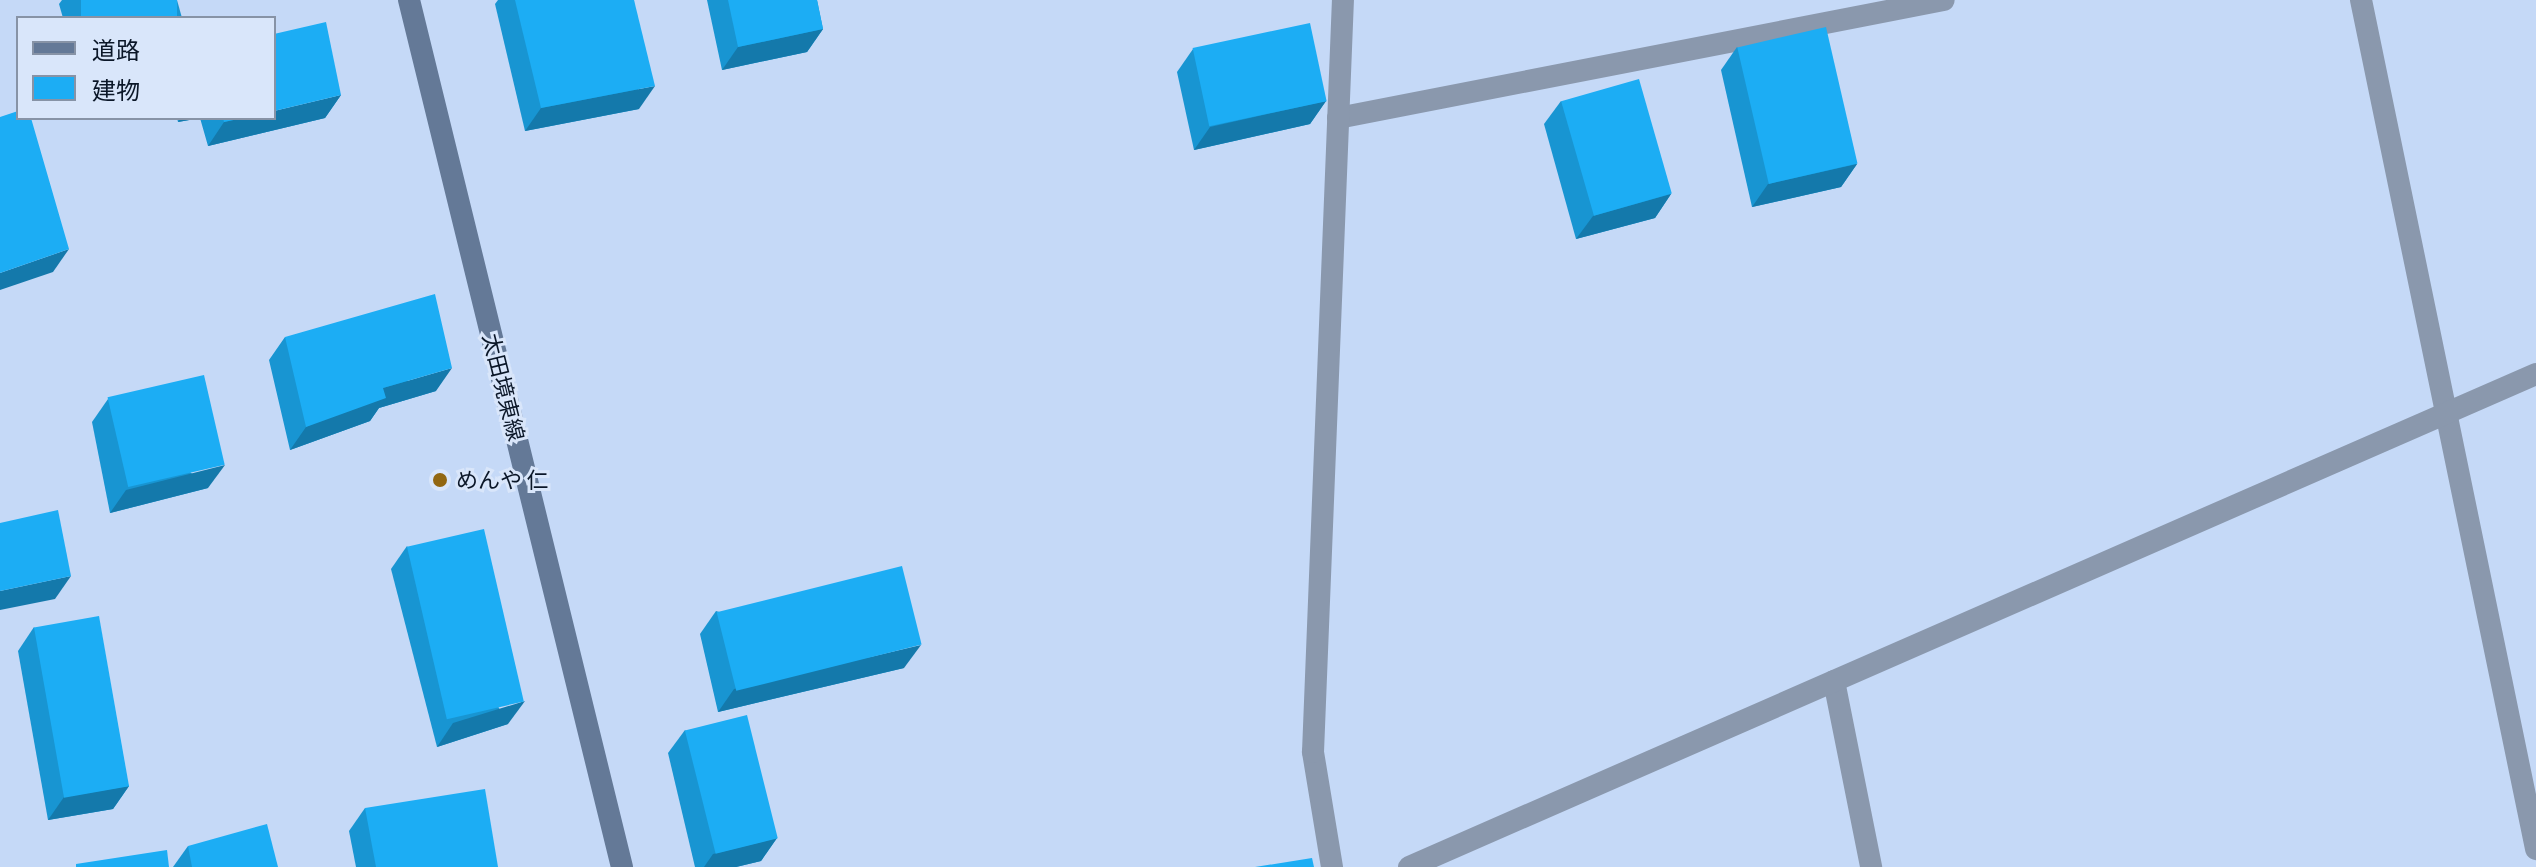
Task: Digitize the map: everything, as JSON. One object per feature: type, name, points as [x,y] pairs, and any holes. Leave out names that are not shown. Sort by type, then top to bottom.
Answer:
[{"type":"main road","name":"太田境東線","points":[[409,0],[622,867]]},
{"type":"street","points":[[1332,867],[1313,752],[1343,0]]},
{"type":"street","points":[[1338,118],[1944,0]]},
{"type":"street","points":[[2361,0],[2536,849]]},
{"type":"street","points":[[1409,867],[2536,374]]},
{"type":"street","points":[[1834,681],[1871,867]]},
{"type":"building","points":[[81,0],[177,0],[177,16],[81,16]]},
{"type":"building","points":[[515,0],[634,0],[655,86],[541,108]]},
{"type":"building","points":[[728,0],[817,0],[823,29],[738,47]]},
{"type":"building","points":[[326,22],[341,95],[276,111],[276,34]]},
{"type":"building","points":[[1310,23],[1327,101],[1209,126],[1193,48]]},
{"type":"building","points":[[1826,27],[1857,163],[1769,184],[1737,47]]},
{"type":"building","points":[[1639,79],[1672,193],[1594,216],[1561,101]]},
{"type":"building","points":[[16,112],[16,120],[32,120],[69,249],[0,273],[0,117]]},
{"type":"building","points":[[435,294],[452,368],[383,388],[386,398],[306,427],[285,337]]},
{"type":"building","points":[[204,375],[225,465],[128,487],[108,397]]},
{"type":"building","points":[[58,510],[71,576],[0,591],[0,523]]},
{"type":"building","points":[[484,529],[524,701],[447,719],[407,547]]},
{"type":"building","points":[[902,566],[922,645],[736,691],[717,612]]},
{"type":"building","points":[[99,616],[129,786],[64,798],[34,627]]},
{"type":"building","points":[[747,715],[778,838],[716,854],[685,730]]},
{"type":"building","points":[[485,789],[498,867],[376,867],[365,808]]},
{"type":"building","points":[[267,824],[278,867],[192,867],[188,846]]},
{"type":"building","points":[[167,850],[169,867],[76,867],[76,864]]},
{"type":"building","points":[[1312,858],[1314,867],[1255,867]]},
{"type":"place","name":"めんや 仁","points":[[440,480]]}]
